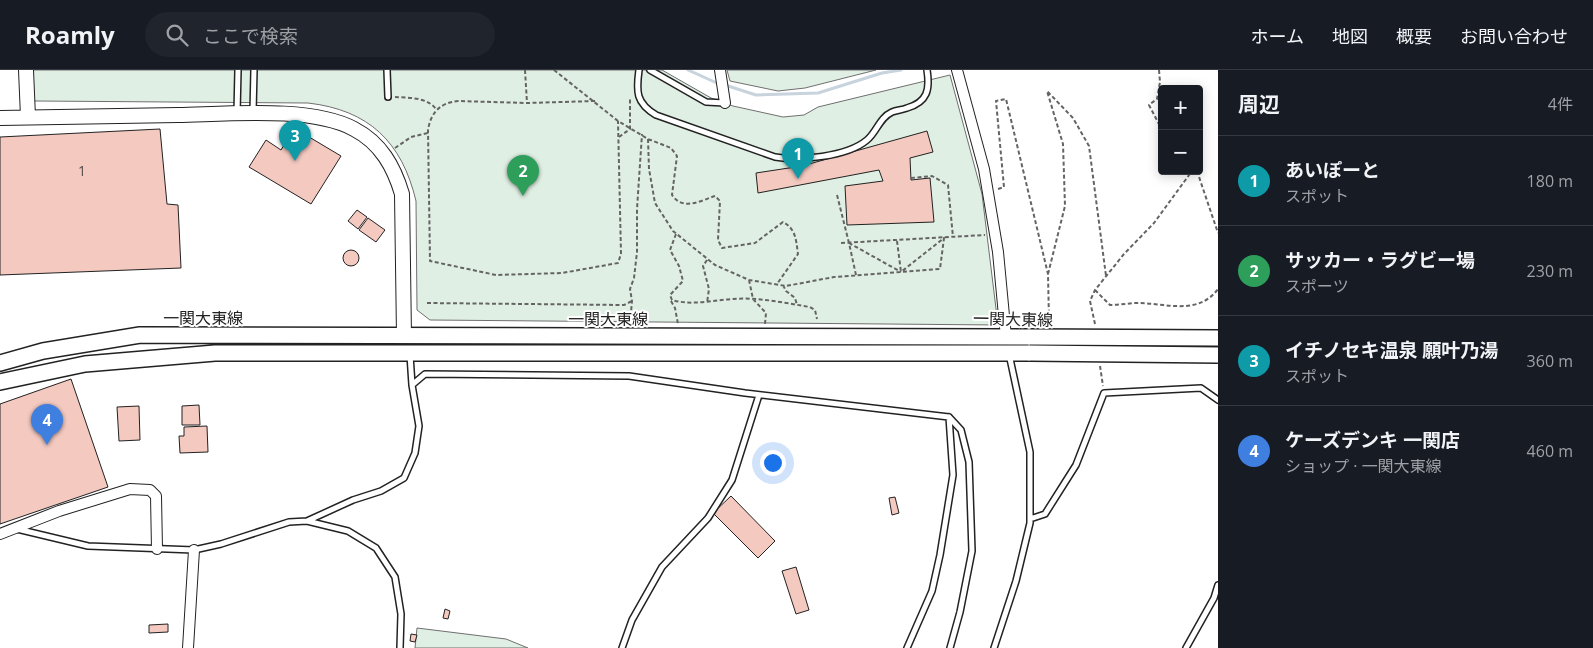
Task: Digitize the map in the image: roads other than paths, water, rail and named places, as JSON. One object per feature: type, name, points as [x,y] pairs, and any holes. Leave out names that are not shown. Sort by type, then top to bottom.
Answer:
[{"type":"main road","name":"一関大東線","points":[[0,363],[43,351],[140,335],[1218,338]]},
{"type":"main road","name":"一関大東線","points":[[0,382],[85,364],[215,353],[1030,353],[1218,355]]},
{"type":"street","points":[[26,70],[28,117]]},
{"type":"street","points":[[720,70],[725,103]]},
{"type":"street","points":[[957,70],[988,190],[995,234],[1006,337]]},
{"type":"street","points":[[0,118],[253,114],[330,119],[361,134],[378,147],[388,160],[396,175],[402,194],[404,336]]},
{"type":"street","points":[[0,534],[94,500],[130,489],[143,488],[150,490],[156,496],[157,549]]},
{"type":"street","points":[[188,648],[194,550]]},
{"type":"lane","points":[[237,114],[238,70]]},
{"type":"lane","points":[[253,114],[254,70]]},
{"type":"lane","points":[[387,70],[388,97]]},
{"type":"lane","points":[[639,70],[638,96],[643,107],[656,115],[775,157],[792,160],[856,148],[868,139],[881,120],[892,112],[909,108],[925,98],[930,86],[927,70]]},
{"type":"lane","points":[[650,70],[706,102],[725,103]]},
{"type":"lane","points":[[307,521],[353,500],[381,491],[404,478],[415,453],[419,426],[409,352]]},
{"type":"lane","points":[[994,648],[1016,581],[1030,519],[1030,452],[1009,353]]},
{"type":"lane","points":[[412,385],[425,374],[629,376],[759,395],[949,417],[961,430],[969,462],[972,551],[960,612],[950,648]]},
{"type":"lane","points":[[1030,519],[1045,514],[1076,465],[1104,393],[1201,388],[1218,400]]},
{"type":"lane","points":[[622,648],[632,620],[662,567],[708,518],[732,480],[759,395]]},
{"type":"lane","points":[[908,648],[932,591],[940,555],[952,475],[949,417]]},
{"type":"lane","points":[[13,528],[88,546],[194,550],[221,544],[289,522],[307,521],[348,531],[376,548],[394,577],[401,614],[400,648]]},
{"type":"lane","points":[[1186,648],[1214,598],[1218,585]]},
{"type":"waterway","points":[[688,70],[719,84]]},
{"type":"waterway","points":[[725,85],[756,95],[818,93],[882,73],[901,70]]},
{"type":"place","name":"イチノセキ温泉 願叶乃湯","points":[[295,161]]},
{"type":"place","name":"あいぽーと","points":[[798,179]]},
{"type":"place","name":"サッカー・ラグビー場","points":[[523,196]]},
{"type":"place","name":"ケーズデンキ 一関店","points":[[47,445]]}]
